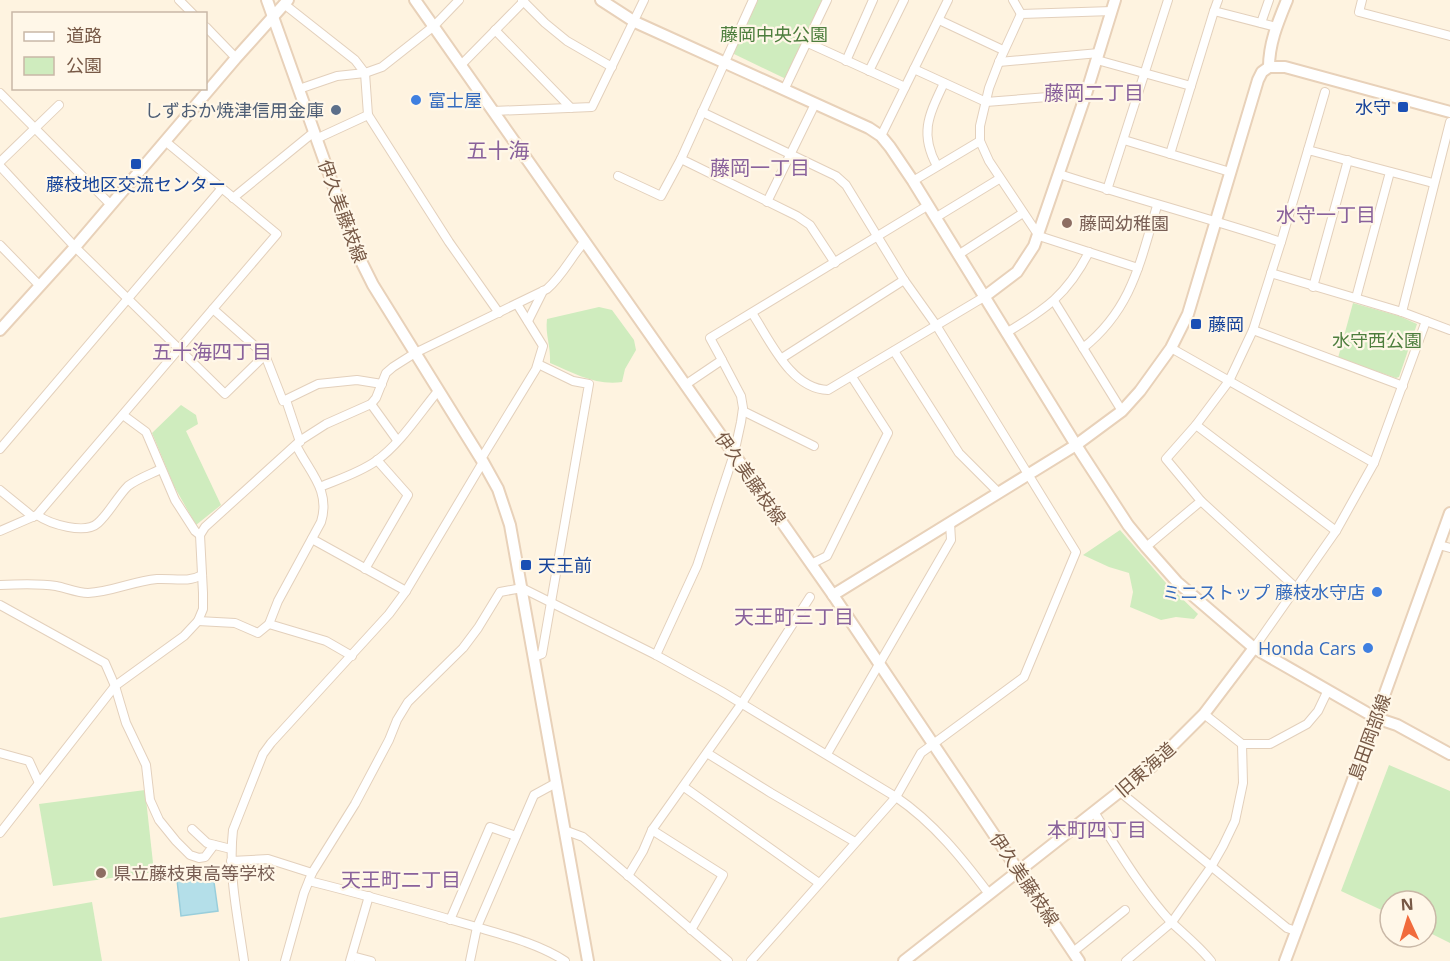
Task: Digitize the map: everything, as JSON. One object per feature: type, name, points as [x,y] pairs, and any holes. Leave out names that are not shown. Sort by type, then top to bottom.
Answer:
[{"type":"street","points":[[179,0],[191,12]]},
{"type":"street","name":"伊久美藤枝線","points":[[267,0],[358,255],[372,285],[498,489],[510,525],[588,961]]},
{"type":"street","name":"伊久美藤枝線","points":[[415,0],[833,595],[1076,957]]},
{"type":"street","points":[[299,89],[337,76],[365,73],[382,67],[434,26],[459,0]]},
{"type":"street","points":[[601,0],[635,22],[869,128],[881,136],[913,181],[1128,525],[1177,582],[1254,648],[1376,718],[1397,724],[1450,754]]},
{"type":"street","points":[[493,111],[592,107],[645,0]]},
{"type":"street","points":[[618,176],[661,196],[681,159],[753,0]]},
{"type":"street","points":[[784,90],[808,44],[827,0]]},
{"type":"street","points":[[846,61],[873,0]]},
{"type":"street","points":[[869,71],[903,0]]},
{"type":"street","points":[[881,136],[948,0]]},
{"type":"street","points":[[1013,0],[1020,14]]},
{"type":"street","points":[[1107,190],[1168,0]]},
{"type":"street","points":[[1170,154],[1218,0]]},
{"type":"street","points":[[1261,23],[1269,0]]},
{"type":"street","points":[[1269,67],[1269,54],[1276,27],[1287,0]]},
{"type":"street","points":[[1362,0],[1359,12],[1450,36]]},
{"type":"street","points":[[461,65],[523,1],[567,41],[612,67]]},
{"type":"street","points":[[0,330],[75,247],[286,2],[355,60],[365,73],[368,115],[449,242],[499,313]]},
{"type":"street","points":[[752,313],[792,374],[816,390],[828,390],[984,297],[1017,272],[1027,260],[1039,236],[1114,5],[1020,14]]},
{"type":"street","points":[[1215,11],[1276,27]]},
{"type":"street","points":[[1020,14],[999,62],[980,126],[980,141],[989,161],[1039,236],[1138,268]]},
{"type":"street","points":[[939,20],[1003,51]]},
{"type":"street","points":[[207,28],[236,58]]},
{"type":"street","points":[[495,30],[571,108]]},
{"type":"street","points":[[808,44],[905,87]]},
{"type":"street","points":[[999,62],[1098,56],[1191,86]]},
{"type":"street","points":[[833,595],[1076,445],[1122,411],[1140,391],[1171,348],[1188,314],[1262,72],[1269,67],[1285,67],[1450,112]]},
{"type":"street","points":[[914,69],[986,102],[1086,94]]},
{"type":"street","points":[[937,166],[928,146],[927,122],[944,83]]},
{"type":"street","points":[[1295,587],[1201,501],[1166,459],[1196,425],[1228,381],[1253,330],[1324,92]]},
{"type":"street","points":[[0,93],[111,204]]},
{"type":"street","points":[[767,202],[815,104]]},
{"type":"street","points":[[59,105],[0,164],[75,247],[225,394],[265,355]]},
{"type":"street","points":[[702,112],[791,153],[836,176],[846,185],[904,280],[936,325],[1076,552],[1024,677],[921,753],[896,797],[751,961]]},
{"type":"street","points":[[233,198],[315,135],[368,115]]},
{"type":"street","points":[[1402,312],[1450,122]]},
{"type":"street","points":[[1124,140],[1230,172]]},
{"type":"street","points":[[0,531],[35,516],[277,234],[165,141]]},
{"type":"street","points":[[913,181],[980,141]]},
{"type":"street","points":[[1308,150],[1433,183]]},
{"type":"street","points":[[681,159],[797,216],[810,225],[835,263]]},
{"type":"street","points":[[1313,286],[1348,160]]},
{"type":"street","points":[[1356,298],[1390,171]]},
{"type":"street","points":[[1059,174],[1157,206],[1216,221],[1281,242]]},
{"type":"street","points":[[935,218],[999,179]]},
{"type":"street","points":[[0,449],[222,188]]},
{"type":"street","points":[[656,655],[697,566],[734,454],[742,411],[741,396],[710,338],[927,206]]},
{"type":"street","points":[[1083,348],[1094,339],[1117,312],[1129,294],[1157,206]]},
{"type":"street","points":[[958,255],[1023,213]]},
{"type":"street","points":[[0,833],[115,686],[184,636],[198,621],[202,609],[200,535],[205,527],[298,443],[326,424],[371,404],[386,374],[393,367],[415,353],[543,291],[560,278],[585,240]]},
{"type":"street","points":[[1,249],[39,285]]},
{"type":"street","points":[[1006,333],[1054,301],[1068,288],[1089,252]]},
{"type":"street","points":[[1270,273],[1402,312],[1450,330]]},
{"type":"street","points":[[782,358],[904,280]]},
{"type":"street","points":[[528,321],[543,291]]},
{"type":"street","points":[[1054,301],[1122,411]]},
{"type":"street","points":[[244,961],[231,861],[232,830],[263,754],[389,614],[406,591],[538,364],[543,346],[517,304]]},
{"type":"street","points":[[213,309],[265,355],[283,401],[318,384],[357,380],[382,384]]},
{"type":"street","points":[[1254,648],[1336,531],[1374,463],[1426,321]]},
{"type":"street","points":[[1253,330],[1403,386]]},
{"type":"street","points":[[1171,348],[1374,463]]},
{"type":"street","points":[[894,351],[959,453],[999,494]]},
{"type":"street","points":[[685,385],[722,360]]},
{"type":"street","points":[[534,657],[542,654],[590,384],[573,381],[538,364]]},
{"type":"street","points":[[811,564],[827,556],[888,434],[852,377]]},
{"type":"street","points":[[320,487],[362,470],[378,460],[438,391]]},
{"type":"street","points":[[198,621],[235,623],[258,633],[269,624],[278,601],[325,510],[323,493],[298,443],[286,400]]},
{"type":"street","points":[[371,404],[397,440]]},
{"type":"street","points":[[742,411],[814,446]]},
{"type":"street","points":[[123,415],[146,432],[175,500],[200,535]]},
{"type":"street","points":[[1196,425],[1336,531]]},
{"type":"street","points":[[365,569],[408,495],[378,460]]},
{"type":"street","points":[[0,490],[47,522],[84,528],[97,525],[129,485],[161,469]]},
{"type":"street","points":[[1146,547],[1201,501]]},
{"type":"street","name":"島田岡部線","points":[[1285,961],[1376,718],[1444,546],[1450,513]]},
{"type":"street","points":[[827,754],[951,540],[950,523]]},
{"type":"street","points":[[312,539],[406,591]]},
{"type":"street","points":[[0,585],[54,586],[85,593],[117,589],[158,579],[193,580],[202,575]]},
{"type":"street","points":[[285,961],[310,877],[355,804],[408,702],[464,648],[500,592],[522,588],[656,655],[742,703],[896,797],[911,807],[962,857],[989,894]]},
{"type":"street","points":[[628,876],[652,830],[742,703],[810,597]]},
{"type":"street","points":[[0,605],[105,663],[115,686],[126,723],[146,765],[150,800],[159,820],[190,855],[205,857],[214,845]]},
{"type":"street","points":[[269,624],[326,641],[352,656]]},
{"type":"street","name":"旧東海道","points":[[904,961],[1151,767],[1204,714],[1254,648]]},
{"type":"street","points":[[1204,714],[1242,744],[1270,744],[1306,724],[1318,711],[1328,690]]},
{"type":"street","points":[[1126,961],[1172,922],[1211,867],[1235,820],[1243,783],[1242,744]]},
{"type":"street","points":[[0,753],[29,761],[39,783]]},
{"type":"street","points":[[707,753],[855,842]]},
{"type":"street","points":[[470,961],[477,927],[534,795],[556,783]]},
{"type":"street","points":[[684,787],[819,883]]},
{"type":"street","points":[[1120,792],[1287,928],[1296,931]]},
{"type":"street","points":[[1094,812],[1139,882],[1172,922],[1198,945],[1210,961]]},
{"type":"street","points":[[450,920],[490,827],[516,837]]},
{"type":"street","points":[[192,829],[200,838],[214,845],[231,849]]},
{"type":"street","points":[[564,830],[583,837],[728,961]]},
{"type":"street","points":[[652,830],[723,876],[691,930]]},
{"type":"street","points":[[231,861],[268,859],[310,877],[544,949],[565,961]]},
{"type":"street","points":[[369,896],[351,958],[370,961]]},
{"type":"street","points":[[1076,957],[1125,910]]},
{"type":"green space","name":"藤岡中央公園","points":[[757,0],[823,0],[788,77],[784,78],[734,54],[733,51]]},
{"type":"green space","name":"水守西公園","points":[[1353,303],[1399,316],[1417,324],[1399,377],[1396,378],[1338,358]]},
{"type":"green space","points":[[599,307],[612,310],[634,340],[636,350],[625,369],[622,382],[594,380],[550,363],[547,319]]},
{"type":"green space","points":[[181,405],[196,415],[198,424],[186,431],[221,505],[196,525],[174,486],[152,433]]},
{"type":"green space","points":[[1120,530],[1166,583],[1198,614],[1194,619],[1176,617],[1161,620],[1130,607],[1133,592],[1129,573],[1083,555]]},
{"type":"green space","points":[[1389,765],[1450,791],[1450,943],[1438,937],[1438,889],[1378,889],[1378,908],[1341,891]]},
{"type":"green space","points":[[145,790],[154,872],[53,886],[39,804]]},
{"type":"green space","points":[[92,902],[102,961],[0,961],[0,918]]},
{"type":"water","points":[[213,875],[218,911],[181,916],[177,880]]},
{"type":"place","name":"富士屋","points":[[416,100]]},
{"type":"place","name":"水守","points":[[1403,107]]},
{"type":"place","name":"しずおか焼津信用金庫","points":[[336,110]]},
{"type":"place","name":"藤枝地区交流センター","points":[[136,164]]},
{"type":"place","name":"藤岡幼稚園","points":[[1067,223]]},
{"type":"place","name":"藤岡","points":[[1196,324]]},
{"type":"place","name":"天王前","points":[[526,565]]},
{"type":"place","name":"ミニストップ 藤枝水守店","points":[[1377,592]]},
{"type":"place","name":"Honda Cars","points":[[1368,648]]},
{"type":"place","name":"県立藤枝東高等学校","points":[[101,873]]},
{"type":"district","name":"藤岡二丁目","points":[[1094,92]]},
{"type":"district","name":"五十海","points":[[498,150]]},
{"type":"district","name":"藤岡一丁目","points":[[760,167]]},
{"type":"district","name":"水守一丁目","points":[[1326,214]]},
{"type":"district","name":"五十海四丁目","points":[[212,351]]},
{"type":"district","name":"天王町三丁目","points":[[794,616]]},
{"type":"district","name":"本町四丁目","points":[[1097,829]]},
{"type":"district","name":"天王町二丁目","points":[[401,879]]}]
